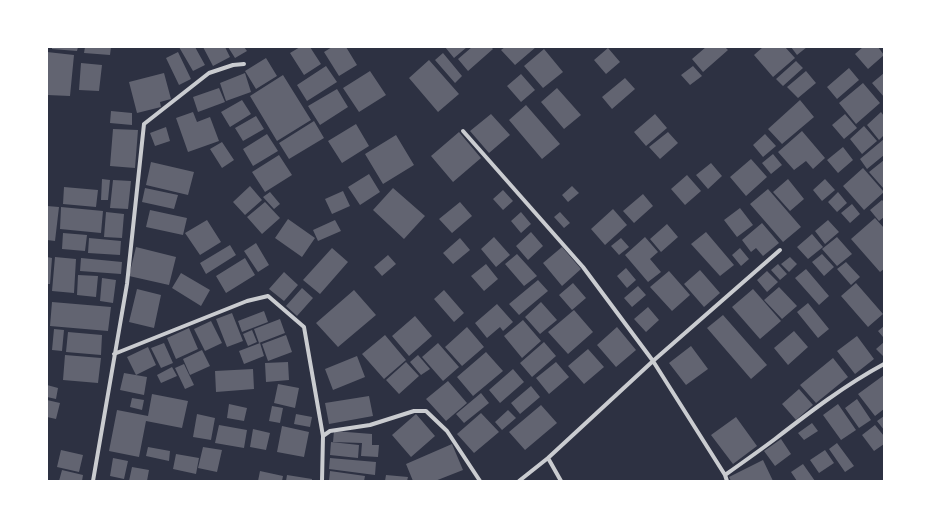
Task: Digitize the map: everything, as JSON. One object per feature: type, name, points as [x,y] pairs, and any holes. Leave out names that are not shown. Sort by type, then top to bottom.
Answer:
[{"type":"street","points":[[93,481],[127,284],[144,124],[209,73],[233,65],[244,64]]},
{"type":"street","points":[[464,132],[583,267],[653,361],[725,475],[727,481]]},
{"type":"street","points":[[519,481],[548,458],[653,361],[780,250]]},
{"type":"street","points":[[114,354],[247,301],[268,296],[304,327],[323,436],[322,481]]},
{"type":"street","points":[[725,475],[774,440],[823,402],[884,364]]},
{"type":"street","points":[[323,436],[330,431],[370,426],[414,411],[426,411],[447,431],[480,481]]},
{"type":"street","points":[[548,458],[560,481]]},
{"type":"building","points":[[52,47],[78,47],[77,51],[52,49]]},
{"type":"building","points":[[85,47],[111,47],[110,55],[84,53]]},
{"type":"building","points":[[179,47],[195,47],[205,65],[193,71]]},
{"type":"building","points":[[203,47],[225,47],[230,57],[213,66]]},
{"type":"building","points":[[228,47],[244,47],[247,51],[235,58]]},
{"type":"building","points":[[300,47],[310,47],[321,64],[304,75],[290,53]]},
{"type":"building","points":[[332,47],[346,47],[357,65],[339,76],[324,52]]},
{"type":"building","points":[[445,47],[467,47],[454,58]]},
{"type":"building","points":[[472,47],[491,47],[493,49],[468,71],[458,59]]},
{"type":"building","points":[[505,47],[536,47],[515,65],[501,50]]},
{"type":"building","points":[[706,47],[725,47],[728,50],[703,72],[692,59]]},
{"type":"building","points":[[763,47],[785,47],[795,58],[773,77],[754,55]]},
{"type":"building","points":[[791,47],[807,47],[797,55]]},
{"type":"building","points":[[863,47],[878,47],[884,55],[868,69],[855,54]]},
{"type":"building","points":[[608,48],[620,62],[606,74],[594,60]]},
{"type":"building","points":[[544,49],[563,72],[543,88],[524,66]]},
{"type":"building","points":[[47,52],[74,55],[70,96],[47,95]]},
{"type":"building","points":[[178,52],[191,79],[179,85],[166,58]]},
{"type":"building","points":[[443,53],[462,76],[455,83],[435,60]]},
{"type":"building","points":[[266,58],[277,76],[256,89],[245,71]]},
{"type":"building","points":[[429,60],[459,94],[438,112],[409,78]]},
{"type":"building","points":[[796,61],[803,68],[783,86],[776,79]]},
{"type":"building","points":[[81,63],[102,65],[99,91],[79,90]]},
{"type":"building","points":[[326,66],[337,82],[307,101],[297,85]]},
{"type":"building","points":[[693,66],[702,76],[690,85],[681,75]]},
{"type":"building","points":[[849,68],[859,80],[837,99],[827,87]]},
{"type":"building","points":[[370,71],[386,95],[359,112],[343,88]]},
{"type":"building","points":[[806,71],[816,83],[798,98],[787,87]]},
{"type":"building","points":[[164,73],[171,99],[160,102],[161,107],[137,113],[129,82]]},
{"type":"building","points":[[245,73],[251,92],[226,101],[220,83]]},
{"type":"building","points":[[884,73],[884,97],[872,83]]},
{"type":"building","points":[[521,74],[535,90],[521,102],[507,86]]},
{"type":"building","points":[[283,75],[311,120],[277,141],[250,96]]},
{"type":"building","points":[[625,78],[635,89],[612,109],[602,97]]},
{"type":"building","points":[[863,83],[880,103],[856,124],[839,103]]},
{"type":"building","points":[[219,88],[225,102],[198,112],[193,97]]},
{"type":"building","points":[[557,88],[581,115],[564,129],[541,102]]},
{"type":"building","points":[[337,89],[348,107],[320,125],[308,106]]},
{"type":"building","points":[[242,100],[251,114],[230,127],[221,112]]},
{"type":"building","points":[[800,100],[814,117],[782,144],[768,129]]},
{"type":"building","points":[[526,105],[560,144],[542,159],[509,120]]},
{"type":"building","points":[[111,111],[132,113],[132,125],[110,123]]},
{"type":"building","points":[[193,112],[197,122],[210,117],[219,141],[188,152],[176,118]]},
{"type":"building","points":[[881,112],[884,116],[884,135],[879,140],[867,125]]},
{"type":"building","points":[[491,114],[510,135],[489,153],[470,131]]},
{"type":"building","points":[[655,114],[667,128],[646,146],[634,132]]},
{"type":"building","points":[[845,114],[857,128],[844,139],[832,125]]},
{"type":"building","points":[[256,116],[264,129],[243,141],[235,128]]},
{"type":"building","points":[[314,121],[324,138],[289,159],[279,143]]},
{"type":"building","points":[[356,124],[369,146],[342,163],[328,141]]},
{"type":"building","points":[[864,126],[877,141],[862,154],[850,139]]},
{"type":"building","points":[[166,127],[170,141],[155,146],[150,133]]},
{"type":"building","points":[[113,129],[138,130],[135,168],[110,166]]},
{"type":"building","points":[[802,131],[825,158],[813,169],[806,161],[794,170],[778,152]]},
{"type":"building","points":[[459,132],[481,158],[453,182],[431,156]]},
{"type":"building","points":[[668,132],[678,143],[660,159],[649,147]]},
{"type":"building","points":[[267,134],[278,151],[253,166],[243,149]]},
{"type":"building","points":[[765,134],[776,146],[763,157],[753,145]]},
{"type":"building","points":[[396,135],[414,165],[383,184],[365,154]]},
{"type":"building","points":[[884,139],[884,155],[867,169],[860,159]]},
{"type":"building","points":[[222,142],[234,160],[222,168],[210,149]]},
{"type":"building","points":[[843,147],[853,160],[838,173],[827,160]]},
{"type":"building","points":[[773,154],[782,165],[771,174],[762,163]]},
{"type":"building","points":[[279,155],[292,175],[265,192],[252,172]]},
{"type":"building","points":[[751,159],[767,177],[746,196],[730,177]]},
{"type":"building","points":[[884,160],[884,189],[869,172]]},
{"type":"building","points":[[151,162],[194,172],[188,195],[146,185]]},
{"type":"building","points":[[711,163],[722,176],[708,189],[696,175]]},
{"type":"building","points":[[863,168],[884,192],[864,210],[843,186]]},
{"type":"building","points":[[369,174],[380,192],[360,205],[348,187]]},
{"type":"building","points":[[687,175],[701,191],[685,205],[671,189]]},
{"type":"building","points":[[102,179],[110,180],[108,200],[101,200]]},
{"type":"building","points":[[788,179],[804,199],[790,211],[773,192]]},
{"type":"building","points":[[825,179],[835,190],[822,201],[813,190]]},
{"type":"building","points":[[113,180],[131,181],[128,209],[110,208]]},
{"type":"building","points":[[250,186],[262,200],[245,215],[233,202]]},
{"type":"building","points":[[572,186],[579,193],[568,202],[562,195]]},
{"type":"building","points":[[64,187],[98,190],[96,207],[63,204]]},
{"type":"building","points":[[145,188],[178,195],[174,209],[142,202]]},
{"type":"building","points":[[393,188],[425,216],[404,239],[373,210]]},
{"type":"building","points":[[768,189],[801,227],[783,242],[750,204]]},
{"type":"building","points":[[503,190],[513,201],[503,210],[493,199]]},
{"type":"building","points":[[343,191],[350,206],[332,214],[325,199]]},
{"type":"building","points":[[270,192],[280,204],[274,209],[263,197]]},
{"type":"building","points":[[838,192],[847,203],[837,212],[828,202]]},
{"type":"building","points":[[643,194],[653,206],[634,223],[623,211]]},
{"type":"building","points":[[882,200],[884,202],[884,217],[879,221],[870,210]]},
{"type":"building","points":[[265,202],[280,218],[262,234],[247,217]]},
{"type":"building","points":[[460,202],[472,216],[452,233],[439,219]]},
{"type":"building","points":[[852,204],[860,214],[850,223],[841,213]]},
{"type":"building","points":[[47,206],[59,207],[55,241],[47,240]]},
{"type":"building","points":[[61,207],[103,211],[101,233],[60,229]]},
{"type":"building","points":[[740,208],[753,225],[737,237],[724,220]]},
{"type":"building","points":[[613,209],[627,225],[605,245],[591,229]]},
{"type":"building","points":[[150,210],[187,218],[183,235],[146,227]]},
{"type":"building","points":[[106,212],[124,214],[122,238],[104,237]]},
{"type":"building","points":[[521,212],[531,224],[521,233],[511,221]]},
{"type":"building","points":[[560,212],[570,223],[564,228],[554,217]]},
{"type":"building","points":[[875,218],[884,228],[884,269],[880,272],[851,239]]},
{"type":"building","points":[[288,219],[315,238],[302,257],[275,238]]},
{"type":"building","points":[[207,220],[221,242],[200,255],[185,233]]},
{"type":"building","points":[[335,220],[341,231],[318,241],[313,230]]},
{"type":"building","points":[[828,220],[839,232],[825,244],[815,231]]},
{"type":"building","points":[[762,223],[779,243],[763,256],[756,248],[751,252],[742,240]]},
{"type":"building","points":[[667,224],[678,237],[661,252],[650,239]]},
{"type":"building","points":[[531,232],[543,246],[528,260],[516,246]]},
{"type":"building","points":[[706,232],[734,265],[720,276],[691,244]]},
{"type":"building","points":[[63,233],[87,235],[85,251],[62,249]]},
{"type":"building","points":[[812,234],[823,247],[808,259],[797,247]]},
{"type":"building","points":[[494,237],[510,255],[496,267],[481,249]]},
{"type":"building","points":[[645,237],[658,252],[650,259],[661,272],[648,282],[625,255]]},
{"type":"building","points":[[837,237],[852,254],[837,266],[822,249]]},
{"type":"building","points":[[89,238],[121,241],[120,255],[88,253]]},
{"type":"building","points":[[460,238],[470,250],[453,264],[443,253]]},
{"type":"building","points":[[621,238],[629,247],[619,255],[611,246]]},
{"type":"building","points":[[256,243],[269,265],[258,272],[244,251]]},
{"type":"building","points":[[230,245],[236,255],[206,274],[200,263]]},
{"type":"building","points":[[136,247],[176,257],[169,285],[129,276]]},
{"type":"building","points":[[562,247],[581,269],[562,286],[543,263]]},
{"type":"building","points":[[332,248],[348,262],[320,294],[303,280]]},
{"type":"building","points":[[740,248],[749,259],[741,266],[732,255]]},
{"type":"building","points":[[517,254],[537,276],[524,286],[505,264]]},
{"type":"building","points":[[822,254],[834,267],[824,276],[812,262]]},
{"type":"building","points":[[388,255],[396,264],[382,276],[374,267]]},
{"type":"building","points":[[47,257],[52,258],[50,284],[47,284]]},
{"type":"building","points":[[55,257],[76,259],[74,293],[52,291]]},
{"type":"building","points":[[790,257],[797,264],[789,272],[781,264]]},
{"type":"building","points":[[81,258],[122,262],[121,274],[80,271]]},
{"type":"building","points":[[245,258],[255,275],[226,293],[216,276]]},
{"type":"building","points":[[846,262],[860,277],[851,285],[837,269]]},
{"type":"building","points":[[486,264],[498,279],[484,291],[471,276]]},
{"type":"building","points":[[778,264],[787,274],[780,280],[771,270]]},
{"type":"building","points":[[626,268],[636,280],[627,288],[617,276]]},
{"type":"building","points":[[806,269],[829,296],[819,305],[795,278]]},
{"type":"building","points":[[700,270],[720,293],[704,307],[684,284]]},
{"type":"building","points":[[669,271],[690,295],[672,311],[650,287]]},
{"type":"building","points":[[767,271],[778,282],[767,292],[757,280]]},
{"type":"building","points":[[284,272],[298,285],[284,301],[269,289]]},
{"type":"building","points":[[181,273],[210,290],[201,306],[172,288]]},
{"type":"building","points":[[78,275],[98,276],[96,297],[77,295]]},
{"type":"building","points":[[102,278],[116,280],[113,303],[100,301]]},
{"type":"building","points":[[538,280],[548,291],[519,315],[509,304]]},
{"type":"building","points":[[573,283],[586,298],[572,310],[559,295]]},
{"type":"building","points":[[856,283],[883,314],[868,327],[841,296]]},
{"type":"building","points":[[638,286],[646,295],[632,307],[624,298]]},
{"type":"building","points":[[779,287],[797,306],[782,319],[764,300]]},
{"type":"building","points":[[302,288],[313,298],[297,316],[286,306]]},
{"type":"building","points":[[137,289],[161,295],[154,328],[129,322]]},
{"type":"building","points":[[753,289],[781,321],[760,339],[732,307]]},
{"type":"building","points":[[354,290],[376,315],[338,347],[316,323]]},
{"type":"building","points":[[444,290],[464,313],[454,322],[434,299]]},
{"type":"building","points":[[52,302],[111,307],[108,331],[50,326]]},
{"type":"building","points":[[541,302],[557,320],[540,334],[525,317]]},
{"type":"building","points":[[808,303],[829,329],[818,338],[797,312]]},
{"type":"building","points":[[497,304],[513,322],[503,331],[500,327],[487,338],[475,323]]},
{"type":"building","points":[[648,307],[659,320],[646,332],[634,319]]},
{"type":"building","points":[[574,310],[593,332],[568,354],[548,332]]},
{"type":"building","points":[[264,311],[268,322],[242,332],[238,321]]},
{"type":"building","points":[[232,313],[243,341],[227,347],[216,319]]},
{"type":"building","points":[[723,315],[767,365],[751,379],[707,328]]},
{"type":"building","points":[[415,316],[432,336],[409,356],[392,336]]},
{"type":"building","points":[[280,319],[285,333],[259,343],[254,329]]},
{"type":"building","points":[[523,320],[541,341],[522,358],[504,336]]},
{"type":"building","points":[[211,321],[222,343],[205,351],[194,329]]},
{"type":"building","points":[[884,326],[884,336],[883,337],[878,331]]},
{"type":"building","points":[[467,327],[484,347],[462,366],[445,347]]},
{"type":"building","points":[[617,327],[636,350],[616,367],[597,345]]},
{"type":"building","points":[[189,328],[198,349],[176,359],[167,338]]},
{"type":"building","points":[[54,329],[64,330],[62,351],[52,350]]},
{"type":"building","points":[[252,330],[257,342],[248,346],[243,334]]},
{"type":"building","points":[[794,331],[808,347],[788,365],[774,348]]},
{"type":"building","points":[[68,332],[102,335],[101,355],[66,352]]},
{"type":"building","points":[[286,335],[292,352],[268,361],[262,344]]},
{"type":"building","points":[[385,335],[406,360],[384,379],[362,354]]},
{"type":"building","points":[[857,336],[874,359],[855,374],[837,351]]},
{"type":"building","points":[[544,342],[556,356],[532,377],[520,363]]},
{"type":"building","points":[[884,342],[884,357],[876,349]]},
{"type":"building","points":[[164,343],[173,363],[161,368],[151,348]]},
{"type":"building","points":[[260,343],[264,356],[244,364],[239,351]]},
{"type":"building","points":[[438,343],[459,367],[443,381],[422,357]]},
{"type":"building","points":[[691,346],[708,369],[686,385],[669,363]]},
{"type":"building","points":[[148,347],[156,365],[136,375],[127,357]]},
{"type":"building","points":[[588,349],[604,367],[584,384],[568,366]]},
{"type":"building","points":[[202,350],[210,366],[190,375],[183,359]]},
{"type":"building","points":[[486,352],[503,371],[473,396],[457,377]]},
{"type":"building","points":[[65,355],[101,358],[98,383],[63,380]]},
{"type":"building","points":[[418,355],[430,369],[421,375],[410,362]]},
{"type":"building","points":[[357,356],[365,377],[333,390],[325,369]]},
{"type":"building","points":[[833,358],[848,377],[816,403],[800,385]]},
{"type":"building","points":[[288,362],[289,380],[266,382],[265,363]]},
{"type":"building","points":[[406,362],[419,376],[399,394],[386,380]]},
{"type":"building","points":[[556,362],[569,377],[549,394],[536,378]]},
{"type":"building","points":[[184,364],[194,385],[185,389],[175,368]]},
{"type":"building","points":[[172,367],[177,376],[161,383],[157,375]]},
{"type":"building","points":[[253,369],[254,389],[216,392],[215,371]]},
{"type":"building","points":[[513,369],[524,382],[500,403],[489,390]]},
{"type":"building","points":[[124,373],[147,377],[144,395],[120,390]]},
{"type":"building","points":[[884,375],[884,409],[875,416],[858,394]]},
{"type":"building","points":[[448,381],[467,403],[446,421],[426,399]]},
{"type":"building","points":[[278,384],[299,388],[295,408],[274,403]]},
{"type":"building","points":[[47,385],[58,388],[56,399],[47,397]]},
{"type":"building","points":[[531,386],[540,397],[520,414],[511,403]]},
{"type":"building","points":[[799,389],[813,405],[796,420],[782,404]]},
{"type":"building","points":[[481,393],[489,403],[464,423],[456,414]]},
{"type":"building","points":[[152,394],[188,401],[182,428],[146,421],[139,457],[109,451],[117,410],[148,416]]},
{"type":"building","points":[[369,396],[373,416],[329,424],[325,403]]},
{"type":"building","points":[[132,398],[144,400],[142,410],[130,407]]},
{"type":"building","points":[[857,399],[871,420],[859,428],[845,408]]},
{"type":"building","points":[[47,400],[60,403],[56,419],[47,417]]},
{"type":"building","points":[[229,404],[247,408],[244,421],[227,418]]},
{"type":"building","points":[[838,404],[856,430],[841,440],[823,415]]},
{"type":"building","points":[[541,405],[557,423],[525,450],[509,432]]},
{"type":"building","points":[[272,406],[283,408],[280,423],[269,421]]},
{"type":"building","points":[[508,410],[516,418],[502,430],[495,422]]},
{"type":"building","points":[[481,413],[499,432],[474,453],[457,434]]},
{"type":"building","points":[[197,414],[215,418],[211,440],[193,437]]},
{"type":"building","points":[[296,414],[312,417],[310,427],[294,424]]},
{"type":"building","points":[[416,414],[435,436],[411,457],[392,435]]},
{"type":"building","points":[[884,416],[884,430],[877,421]]},
{"type":"building","points":[[736,417],[757,446],[733,464],[711,435]]},
{"type":"building","points":[[812,423],[818,431],[804,440],[798,433]]},
{"type":"building","points":[[219,425],[247,430],[244,448],[215,443]]},
{"type":"building","points":[[875,425],[884,436],[884,444],[874,451],[862,435]]},
{"type":"building","points":[[282,426],[309,432],[304,457],[277,452]]},
{"type":"building","points":[[253,429],[270,433],[266,450],[250,447]]},
{"type":"building","points":[[334,431],[372,434],[372,445],[379,445],[378,457],[361,456],[362,443],[333,442]]},
{"type":"building","points":[[781,439],[791,454],[775,466],[764,451]]},
{"type":"building","points":[[331,442],[359,445],[358,458],[330,455]]},
{"type":"building","points":[[837,443],[854,466],[845,472],[829,449]]},
{"type":"building","points":[[452,444],[463,470],[435,481],[413,481],[406,464]]},
{"type":"building","points":[[148,447],[170,451],[169,461],[146,456]]},
{"type":"building","points":[[203,447],[222,450],[217,472],[198,468]]},
{"type":"building","points":[[61,450],[83,455],[79,472],[57,467]]},
{"type":"building","points":[[825,450],[834,463],[819,473],[810,460]]},
{"type":"building","points":[[176,454],[199,458],[196,474],[173,469]]},
{"type":"building","points":[[113,458],[128,461],[124,479],[110,476]]},
{"type":"building","points":[[330,458],[376,462],[375,475],[329,469]]},
{"type":"building","points":[[763,460],[773,481],[731,481],[729,477]]},
{"type":"building","points":[[803,464],[815,481],[797,481],[791,472]]},
{"type":"building","points":[[132,467],[149,470],[147,481],[129,481]]},
{"type":"building","points":[[62,470],[83,475],[82,481],[59,481]]},
{"type":"building","points":[[260,471],[283,476],[282,481],[258,481]]},
{"type":"building","points":[[330,471],[365,476],[364,481],[329,481]]},
{"type":"building","points":[[287,475],[312,479],[312,481],[286,481]]},
{"type":"building","points":[[386,475],[408,477],[407,481],[385,481]]}]
